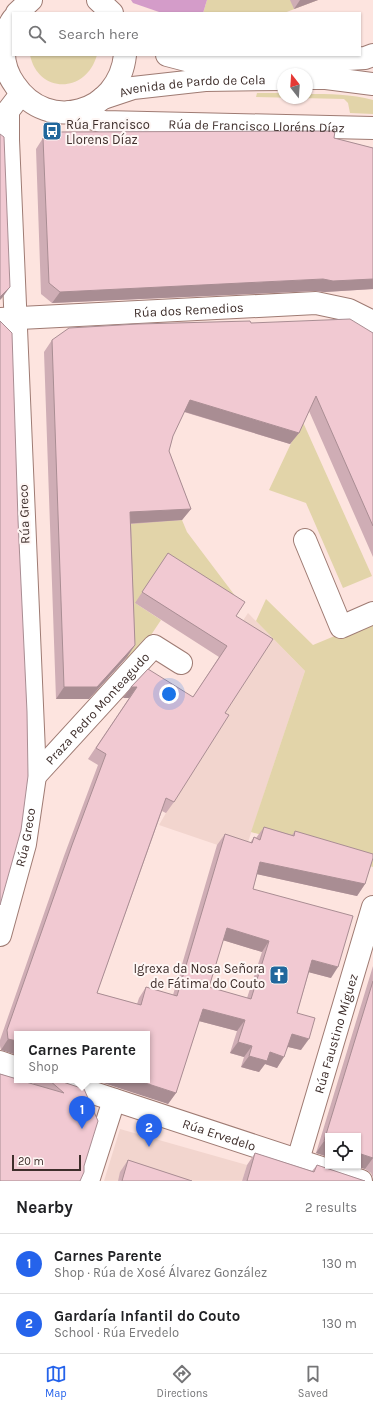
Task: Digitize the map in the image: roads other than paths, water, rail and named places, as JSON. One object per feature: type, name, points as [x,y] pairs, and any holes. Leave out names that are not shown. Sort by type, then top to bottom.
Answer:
[{"type":"street","points":[[18,12],[31,0]]},
{"type":"street","points":[[98,0],[111,12]]},
{"type":"street","points":[[6,29],[3,57],[9,77],[21,94],[35,105],[52,111],[70,112],[88,108],[103,98],[116,84],[124,66],[125,56]]},
{"type":"street","name":"Avenida de Pardo de Cela","points":[[171,56],[190,61],[259,64],[365,58],[373,55]]},
{"type":"street","points":[[313,78],[326,78],[373,84]]},
{"type":"street","name":"Avenida de Pardo de Cela","points":[[103,98],[133,88],[204,80],[277,79]]},
{"type":"street","name":"Rúa Greco","points":[[0,935],[25,844],[34,776],[8,319],[4,111],[21,94]]},
{"type":"street","name":"Rúa de Francisco Lloréns Díaz","points":[[70,112],[104,122],[373,128]]},
{"type":"street","name":"Rúa dos Remedios","points":[[8,319],[316,303],[349,310],[373,322]]},
{"type":"street","points":[[305,540],[341,627],[373,613]]},
{"type":"street","name":"Praza Pedro Monteagudo","points":[[34,776],[154,646],[181,663]]},
{"type":"street","name":"Rúa Faustino Míguez","points":[[298,1160],[373,906]]},
{"type":"street","points":[[0,1062],[14,1067]]},
{"type":"street","name":"Rúa Ervedelo","points":[[63,1083],[361,1181]]},
{"type":"street","points":[[88,1181],[114,1100]]},
{"type":"place","name":"Rúa Francisco Llorens Díaz","points":[[52,131]]},
{"type":"place","name":"Igrexa da Nosa Señora de Fátima do Couto","points":[[279,975]]},
{"type":"place","name":"Carnes Parente","points":[[82,1129]]},
{"type":"place","name":"Gardaría Infantil do Couto","points":[[149,1147]]}]
